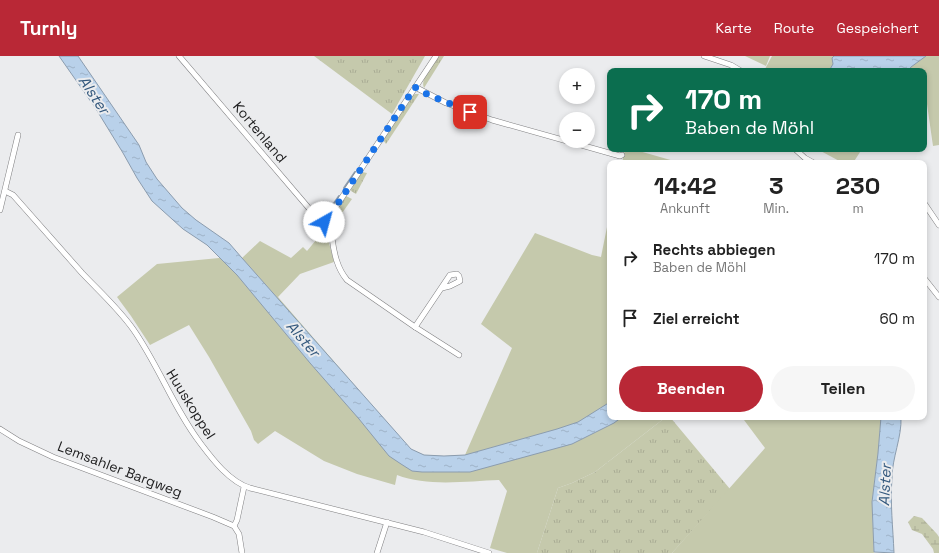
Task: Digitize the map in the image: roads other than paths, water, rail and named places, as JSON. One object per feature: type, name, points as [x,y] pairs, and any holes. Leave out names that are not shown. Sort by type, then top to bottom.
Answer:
[{"type":"street","name":"Kortenland","points":[[179,56],[319,220],[326,221]]},
{"type":"street","points":[[436,56],[326,221],[330,227],[338,266],[347,280],[459,355]]},
{"type":"street","points":[[704,56],[736,68]]},
{"type":"street","points":[[415,87],[446,103],[492,120],[620,156],[622,155]]},
{"type":"street","points":[[0,210],[18,135]]},
{"type":"street","points":[[798,152],[809,160]]},
{"type":"street","name":"Huuskoppel","points":[[5,191],[13,196],[124,317],[144,347],[194,435],[224,470],[244,487],[386,522],[490,553]]},
{"type":"street","points":[[927,207],[939,224]]},
{"type":"street","points":[[927,282],[939,297]]},
{"type":"street","points":[[414,326],[442,288]]},
{"type":"street","name":"Lemsahler Bargweg","points":[[0,429],[19,441],[54,457],[234,526]]},
{"type":"street","points":[[242,553],[239,534],[234,526],[237,520],[244,487]]},
{"type":"street","points":[[377,553],[386,522]]},
{"type":"water","name":"Alster","points":[[59,56],[78,56],[139,145],[146,162],[157,179],[182,208],[196,220],[229,243],[411,449],[424,455],[465,455],[578,422],[607,404],[607,420],[618,420],[572,444],[470,472],[412,471],[389,456],[237,275],[207,245],[183,229],[152,201],[96,109]]},
{"type":"water","points":[[834,56],[926,56],[910,68],[831,68],[833,64],[832,58]]},
{"type":"water","name":"Alster","points":[[881,420],[901,420],[892,470],[891,487],[894,553],[874,552],[872,502]]},
{"type":"waterway","points":[[344,188],[355,172]]},
{"type":"waterway","points":[[327,213],[339,196]]}]
